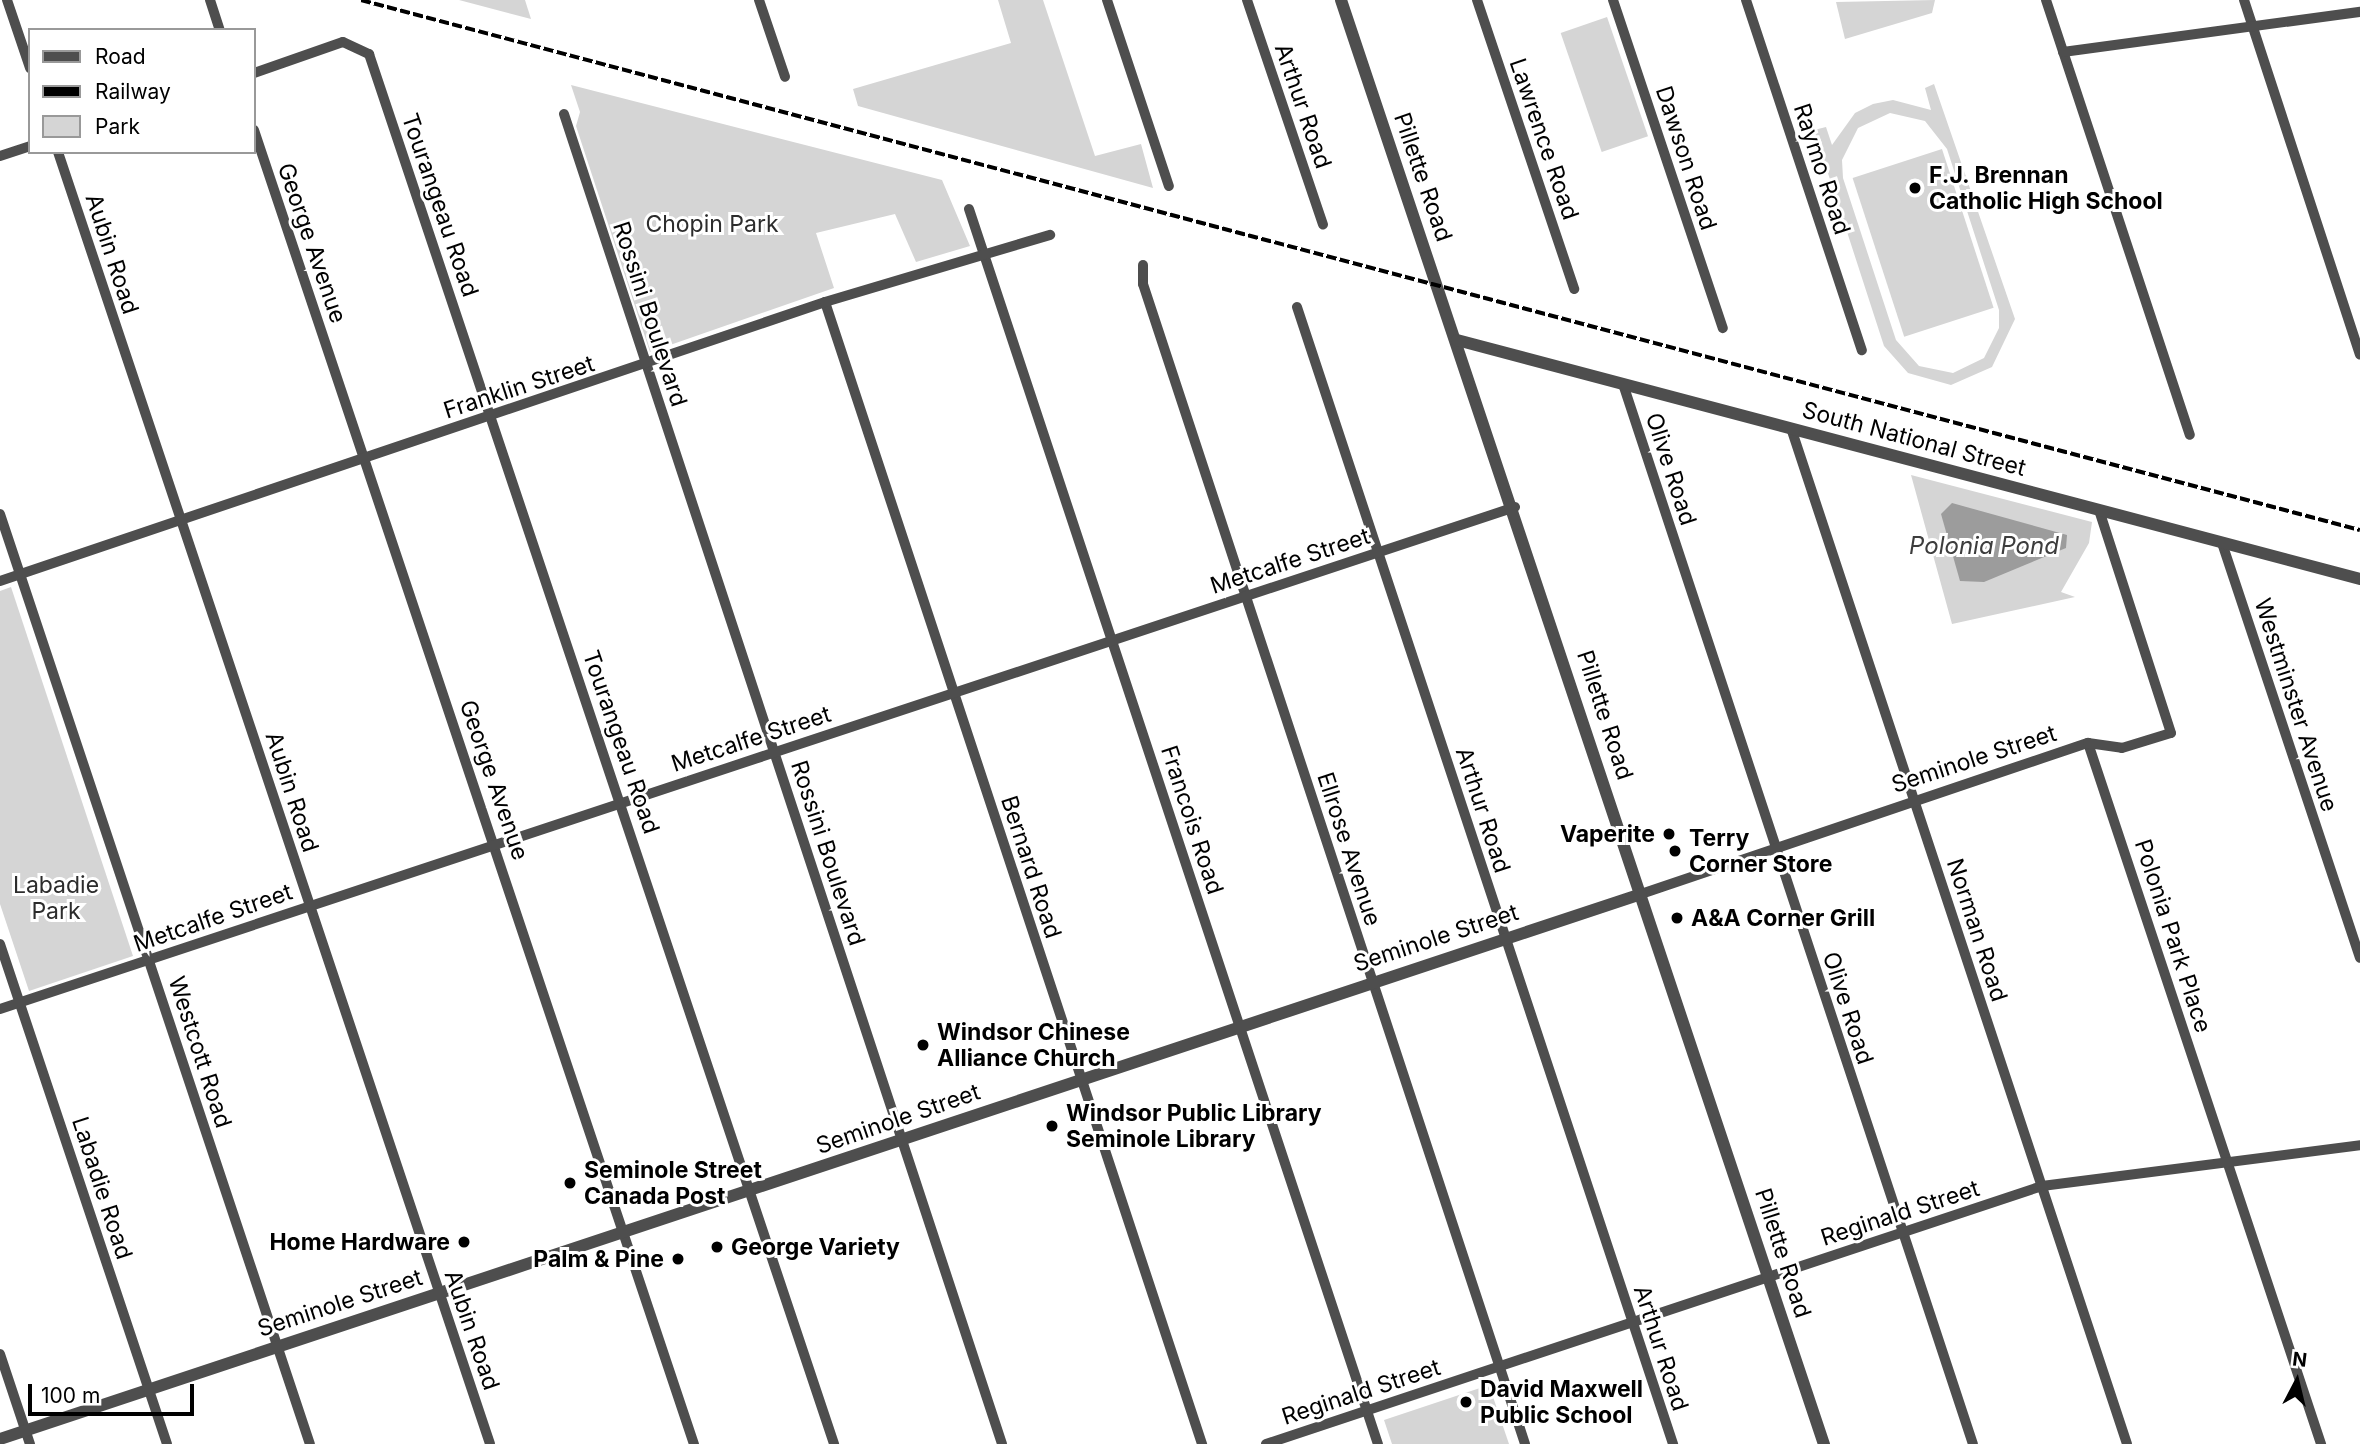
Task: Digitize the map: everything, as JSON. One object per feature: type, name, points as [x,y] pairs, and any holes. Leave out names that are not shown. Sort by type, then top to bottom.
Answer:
[{"type":"street","points":[[7,0],[28,62]]},
{"type":"street","points":[[210,0],[219,28]]},
{"type":"street","points":[[759,0],[785,77]]},
{"type":"street","points":[[1107,0],[1168,186]]},
{"type":"street","name":"Arthur Road","points":[[1247,0],[1323,225]]},
{"type":"street","name":"Pillette Road","points":[[1341,0],[1515,507],[1824,1444]]},
{"type":"street","name":"Lawrence Road","points":[[1477,0],[1574,289]]},
{"type":"street","name":"Dawson Road","points":[[1613,0],[1723,328]]},
{"type":"street","name":"Raymo Road","points":[[1746,0],[1862,350]]},
{"type":"street","points":[[2046,0],[2190,435]]},
{"type":"street","points":[[2244,0],[2360,354]]},
{"type":"street","points":[[2063,52],[2360,12]]},
{"type":"street","name":"Tourangeau Road","points":[[256,71],[342,42],[369,54],[834,1444]]},
{"type":"street","name":"Rossini Boulevard","points":[[564,114],[1002,1444]]},
{"type":"street","name":"George Avenue","points":[[256,136],[496,844],[694,1444]]},
{"type":"street","points":[[0,156],[28,147]]},
{"type":"street","name":"Aubin Road","points":[[59,154],[490,1444]]},
{"type":"street","name":"Francois Road","points":[[969,209],[1378,1444]]},
{"type":"street","name":"Franklin Street","points":[[0,581],[647,366],[825,302],[982,251],[1050,235]]},
{"type":"street","name":"Ellrose Avenue","points":[[1143,265],[1143,284],[1525,1444]]},
{"type":"street","name":"Bernard Road","points":[[825,302],[1202,1444]]},
{"type":"street","name":"Arthur Road","points":[[1297,307],[1672,1444]]},
{"type":"street","name":"South National Street","points":[[1457,340],[2360,579]]},
{"type":"street","name":"Olive Road","points":[[1623,384],[1973,1444]]},
{"type":"street","name":"Norman Road","points":[[1791,428],[2127,1444]]},
{"type":"street","name":"Metcalfe Street","points":[[0,1009],[1515,507]]},
{"type":"street","points":[[2088,743],[2122,748],[2171,733],[2099,510]]},
{"type":"street","name":"Westcott Road","points":[[0,514],[310,1444]]},
{"type":"street","name":"Westminster Avenue","points":[[2222,543],[2360,958]]},
{"type":"street","name":"Seminole Street","points":[[0,1439],[623,1231],[751,1191],[2088,743]]},
{"type":"street","name":"Polonia Park Place","points":[[2088,743],[2321,1444]]},
{"type":"street","name":"Labadie Road","points":[[0,944],[167,1444]]},
{"type":"street","name":"Reginald Street","points":[[1266,1444],[2042,1186],[2360,1145]]},
{"type":"street","points":[[0,1354],[30,1444]]},
{"type":"green space","points":[[459,0],[525,0],[531,19]]},
{"type":"green space","points":[[998,0],[1043,0],[1095,156],[1141,144],[1153,188],[858,106],[853,89],[1011,43]]},
{"type":"green space","points":[[1935,0],[1932,13],[1845,39],[1836,2]]},
{"type":"green space","points":[[1607,17],[1648,136],[1602,152],[1561,33]]},
{"type":"green space","points":[[1934,84],[2015,319],[1992,367],[1951,385],[1908,373],[1884,346],[1814,130],[1826,127],[1832,145],[1855,113],[1873,104],[1893,100],[1931,110],[1925,88]],"holes":[[[1890,113],[1925,121],[1947,149],[1999,310],[1999,328],[1984,358],[1953,373],[1919,366],[1896,340],[1843,178],[1842,160],[1858,128]]]},
{"type":"green space","name":"Chopin Park","points":[[571,85],[942,180],[970,246],[916,262],[895,214],[816,233],[834,288],[650,352],[576,126],[580,112]]},
{"type":"green space","points":[[1942,149],[1994,308],[1904,337],[1853,178]]},
{"type":"green space","points":[[1911,475],[2092,522],[2089,543],[2061,592],[2075,597],[1952,624]]},
{"type":"green space","name":"Labadie Park","points":[[11,587],[133,956],[29,991],[0,904],[0,591]]},
{"type":"green space","name":"David Maxwell Public School","points":[[1489,1385],[1509,1444],[1392,1444],[1384,1420]]},
{"type":"water","name":"Polonia Pond","points":[[1952,503],[2067,535],[2066,548],[1984,582],[1960,581],[1941,514]]},
{"type":"railway","points":[[361,0],[2360,530]]},
{"type":"place","name":"F.J. Brennan Catholic High School","points":[[1915,188]]},
{"type":"place","name":"Vaperite","points":[[1669,834]]},
{"type":"place","name":"Terry Corner Store","points":[[1675,851]]},
{"type":"place","name":"A&A Corner Grill","points":[[1677,918]]},
{"type":"place","name":"Windsor Chinese Alliance Church","points":[[923,1045]]},
{"type":"place","name":"Windsor Public Library Seminole Library","points":[[1052,1126]]},
{"type":"place","name":"Seminole Street Canada Post","points":[[570,1183]]},
{"type":"place","name":"Home Hardware","points":[[464,1242]]},
{"type":"place","name":"George Variety","points":[[717,1247]]},
{"type":"place","name":"Palm & Pine","points":[[678,1259]]},
{"type":"place","name":"David Maxwell Public School","points":[[1466,1402]]}]
